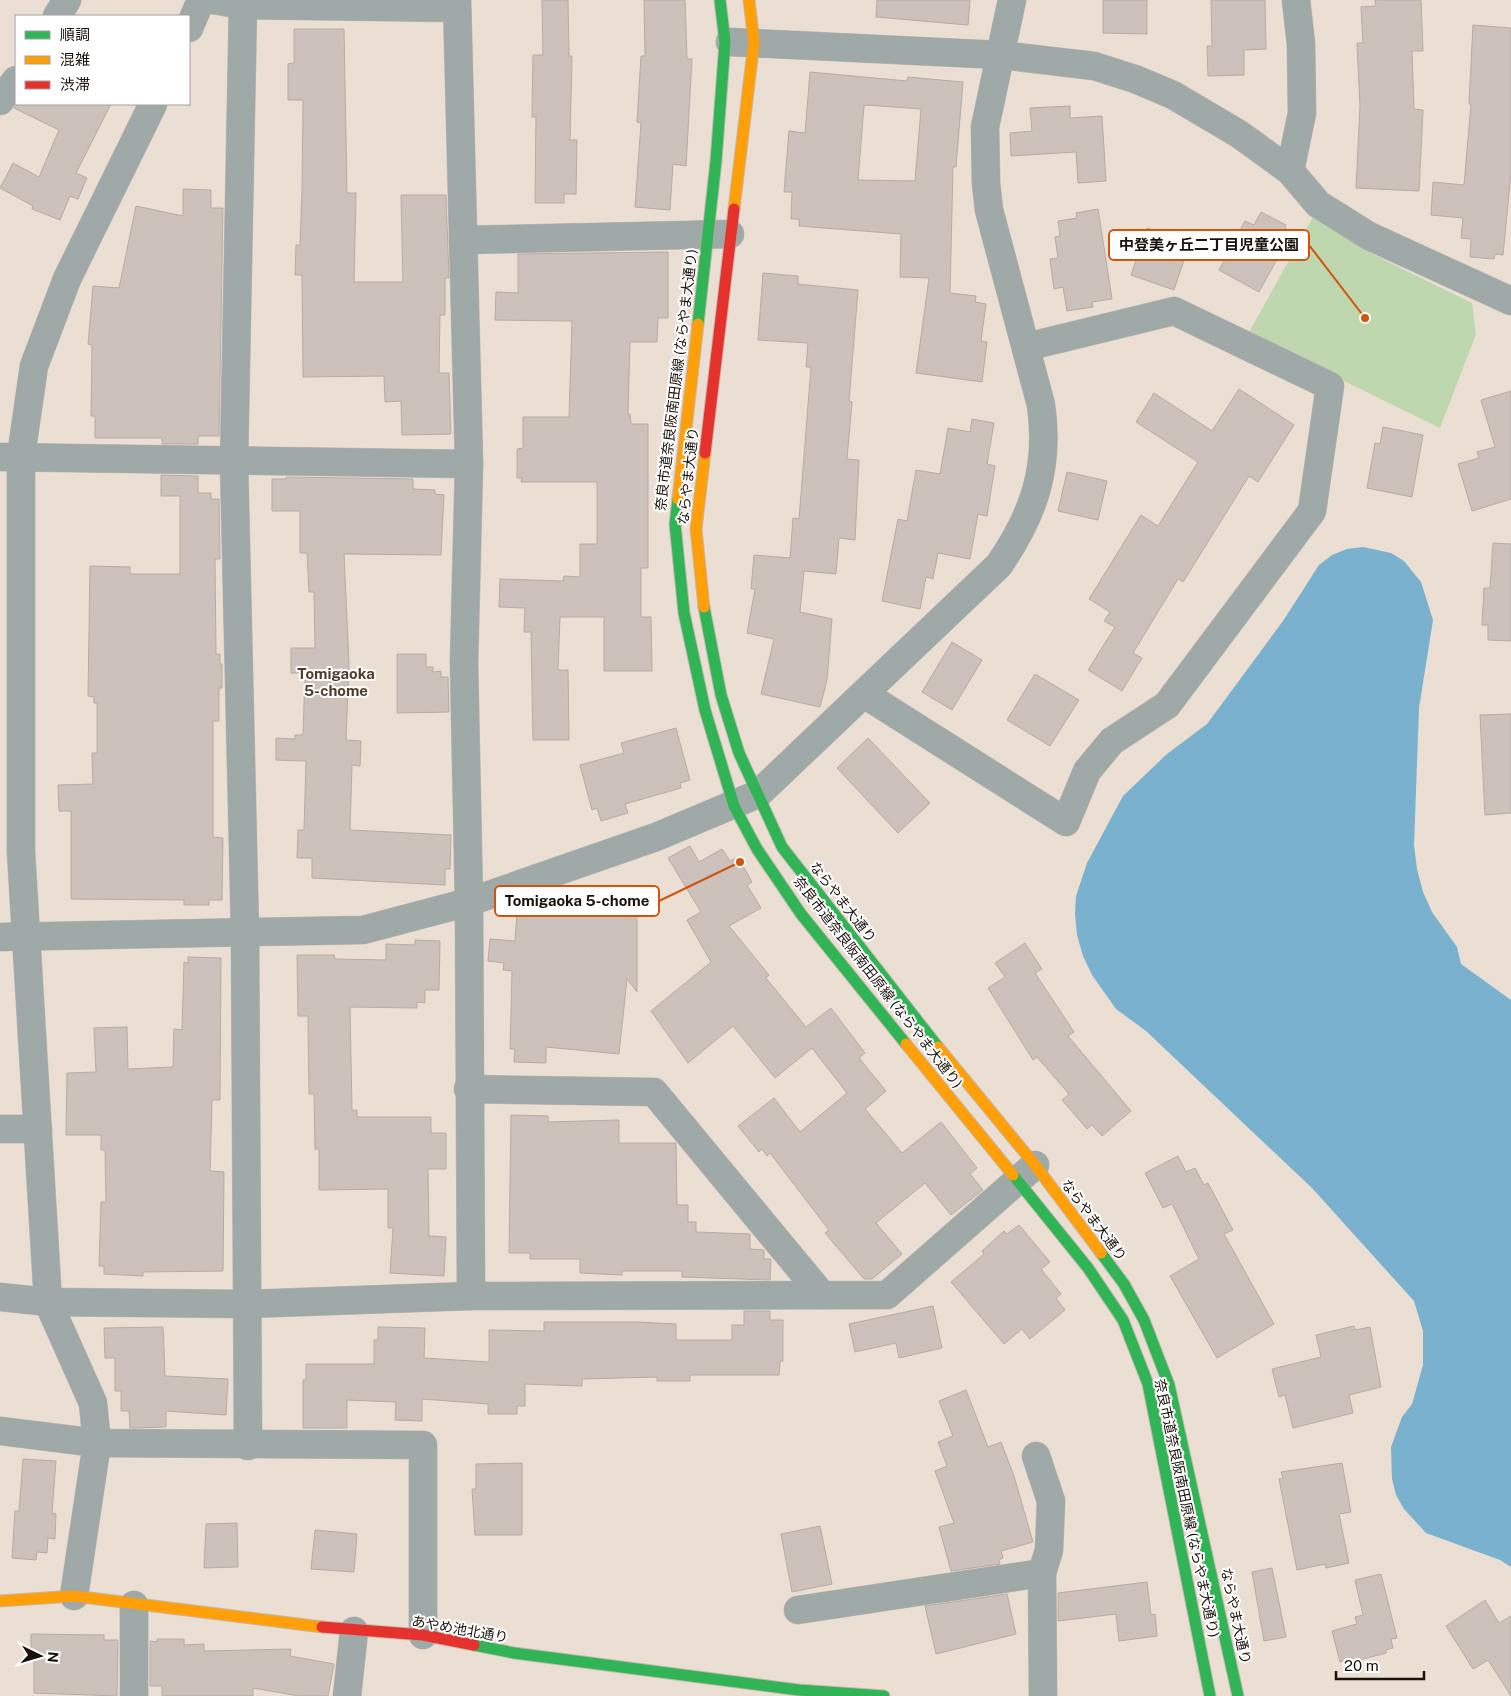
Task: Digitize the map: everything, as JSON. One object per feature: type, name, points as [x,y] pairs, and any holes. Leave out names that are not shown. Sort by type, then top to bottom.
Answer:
[{"type":"street","points":[[58,15],[67,0]]},
{"type":"street","points":[[190,26],[201,0]]},
{"type":"street","points":[[213,0],[243,5],[457,4],[469,464],[464,663],[471,1296]]},
{"type":"street","name":"奈良市道奈良阪南田原線 (ならやま大通り)","points":[[720,0],[725,42],[719,233],[682,446],[675,524],[684,614],[705,710],[734,806],[757,848],[801,914],[1026,1174],[1123,1320],[1148,1384],[1210,1696]]},
{"type":"street","points":[[748,0],[754,42]]},
{"type":"street","points":[[13,937],[363,930],[468,902],[656,837],[734,806],[758,794],[999,565],[1016,541],[1038,488],[1045,434],[1041,405],[990,210],[986,183],[985,127],[1012,0]]},
{"type":"street","points":[[1290,172],[1302,113],[1301,44],[1296,0]]},
{"type":"street","points":[[243,5],[234,462],[245,933],[248,1446]]},
{"type":"street","points":[[725,42],[1001,55],[1094,66],[1135,79],[1207,113],[1290,172],[1318,204],[1369,236],[1511,301]]},
{"type":"street","name":"ならやま大通り","points":[[754,42],[719,233],[696,529],[705,614],[721,695],[739,752],[782,848],[935,1044],[1026,1174],[1124,1284],[1144,1320],[1169,1385],[1238,1696]]},
{"type":"street","points":[[0,101],[15,81]]},
{"type":"street","points":[[74,1596],[97,1443],[93,1403],[48,1302],[38,1129],[13,937],[21,852],[11,457],[34,366],[66,279],[153,105]]},
{"type":"street","points":[[463,240],[719,233]]},
{"type":"street","points":[[864,694],[1066,822],[1087,771],[1112,740],[1167,705],[1312,510],[1330,386],[1174,311],[1026,347]]},
{"type":"street","points":[[11,457],[234,462],[469,464]]},
{"type":"street","points":[[468,1089],[654,1092],[822,1295]]},
{"type":"street","points":[[0,1129],[38,1129]]},
{"type":"street","points":[[0,1296],[48,1302],[248,1304],[471,1296],[887,1295],[1026,1174]]},
{"type":"street","points":[[0,1431],[97,1443],[248,1446],[424,1445],[423,1636]]},
{"type":"street","points":[[1036,1456],[1051,1501],[1049,1550],[1042,1574],[1043,1696]]},
{"type":"street","points":[[798,1610],[1042,1574]]},
{"type":"street","name":"あやめ池北通り","points":[[0,1601],[74,1596],[354,1631],[423,1636],[514,1653],[799,1690],[884,1696]]},
{"type":"street","points":[[134,1605],[134,1696]]},
{"type":"street","points":[[347,1696],[354,1631]]},
{"type":"green space","points":[[1313,217],[1370,253],[1472,303],[1476,334],[1440,428],[1248,334]]},
{"type":"water","points":[[1363,547],[1391,553],[1404,561],[1421,582],[1433,620],[1419,708],[1414,845],[1417,869],[1423,892],[1432,912],[1457,947],[1461,964],[1511,1000],[1511,1567],[1500,1560],[1426,1533],[1404,1509],[1396,1495],[1392,1479],[1391,1447],[1402,1417],[1412,1404],[1423,1365],[1423,1331],[1414,1301],[1312,1188],[1146,1031],[1116,1009],[1092,975],[1083,956],[1077,935],[1076,896],[1087,863],[1123,796],[1167,754],[1207,724],[1283,621],[1319,565],[1332,555],[1347,549]]},
{"type":"building","points":[[542,0],[568,0],[569,56],[572,56],[570,140],[577,140],[576,194],[564,194],[564,203],[535,203],[536,117],[532,117],[533,55],[543,55]]},
{"type":"building","points":[[644,0],[685,0],[687,59],[692,59],[686,166],[673,164],[670,210],[635,207],[641,123],[637,122],[641,56],[645,56]]},
{"type":"building","points":[[877,0],[970,0],[968,25],[876,17]]},
{"type":"building","points":[[1103,0],[1147,0],[1147,34],[1103,33]]},
{"type":"building","points":[[1211,0],[1265,0],[1266,49],[1244,50],[1244,75],[1208,76],[1207,46],[1212,46]]},
{"type":"building","points":[[1375,0],[1421,0],[1423,51],[1412,51],[1414,109],[1423,110],[1419,191],[1356,188],[1360,106],[1357,43],[1363,43],[1361,7],[1376,6]]},
{"type":"building","points":[[1473,25],[1511,28],[1511,173],[1503,255],[1495,254],[1494,259],[1470,257],[1471,239],[1461,238],[1463,218],[1431,215],[1433,182],[1464,185],[1471,104],[1469,104]]},
{"type":"building","points":[[294,29],[344,29],[347,193],[356,193],[354,282],[403,282],[401,195],[446,195],[449,278],[445,278],[445,315],[440,315],[439,373],[449,373],[451,434],[402,435],[401,401],[385,402],[384,376],[303,377],[302,275],[295,275],[296,245],[300,245],[303,100],[288,100],[288,64],[294,63]]},
{"type":"building","points":[[810,72],[907,81],[908,77],[963,82],[956,167],[953,167],[950,293],[976,296],[975,302],[986,304],[981,341],[987,342],[982,382],[916,373],[929,278],[900,277],[901,234],[799,226],[799,219],[791,219],[792,192],[784,192],[789,131],[805,133]],"holes":[[[864,106],[921,109],[915,181],[858,180]]]},
{"type":"building","points":[[17,105],[110,105],[76,173],[87,178],[78,199],[70,196],[60,220],[32,209],[33,206],[0,188],[13,163],[39,177],[59,130],[14,108]]},
{"type":"building","points":[[1070,106],[1070,118],[1102,116],[1106,181],[1078,183],[1076,152],[1011,156],[1010,133],[1032,131],[1030,108]]},
{"type":"building","points":[[183,189],[211,190],[211,208],[223,208],[219,436],[198,436],[198,444],[162,444],[162,438],[95,438],[95,416],[91,416],[92,345],[88,344],[93,286],[119,288],[136,206],[183,216]]},
{"type":"building","points":[[1098,209],[1112,299],[1092,302],[1093,307],[1067,311],[1063,287],[1054,289],[1050,259],[1058,258],[1055,237],[1060,236],[1058,221],[1077,218],[1076,213]]},
{"type":"building","points":[[1261,212],[1286,225],[1285,228],[1292,232],[1259,292],[1219,270],[1245,221],[1254,225]]},
{"type":"building","points":[[1147,228],[1190,242],[1174,290],[1131,275]]},
{"type":"building","points":[[668,252],[668,318],[658,318],[657,342],[630,342],[628,414],[630,414],[631,424],[648,424],[648,568],[641,568],[641,617],[651,617],[652,671],[604,671],[604,617],[560,617],[558,670],[568,670],[569,740],[533,740],[531,632],[524,632],[525,608],[499,607],[500,579],[563,581],[564,576],[580,577],[580,544],[597,544],[597,482],[521,482],[522,478],[517,478],[517,449],[523,448],[523,417],[569,417],[572,321],[495,320],[496,292],[518,293],[518,254]]},
{"type":"building","points":[[763,273],[798,276],[798,284],[858,290],[849,401],[852,402],[847,459],[859,460],[855,540],[839,538],[836,574],[804,571],[800,612],[832,619],[827,680],[820,707],[761,694],[774,639],[747,633],[755,589],[751,589],[754,555],[790,558],[793,518],[799,519],[811,367],[806,367],[808,343],[758,340]]},
{"type":"building","points":[[1239,389],[1294,425],[1258,482],[1249,476],[1183,582],[1178,579],[1133,653],[1142,658],[1122,691],[1088,670],[1115,627],[1104,621],[1110,612],[1089,599],[1141,515],[1158,526],[1198,462],[1136,422],[1154,393],[1212,431]]},
{"type":"building","points":[[1511,391],[1511,499],[1472,511],[1458,464],[1479,458],[1477,452],[1495,447],[1481,400]]},
{"type":"building","points":[[972,419],[994,423],[987,464],[995,466],[987,516],[978,514],[970,559],[938,553],[933,579],[926,577],[920,609],[882,601],[898,519],[907,521],[916,470],[940,474],[948,428],[970,432]]},
{"type":"building","points":[[1383,427],[1423,435],[1412,497],[1367,488],[1375,443],[1380,444]]},
{"type":"building","points":[[1067,472],[1107,481],[1098,520],[1058,511]]},
{"type":"building","points":[[161,475],[198,476],[198,493],[211,493],[211,499],[219,499],[220,559],[215,559],[216,654],[220,654],[220,664],[222,664],[222,688],[219,688],[219,721],[213,721],[213,837],[223,838],[222,900],[209,900],[209,905],[184,905],[184,900],[71,899],[71,811],[59,811],[58,785],[93,784],[92,753],[97,753],[97,703],[94,703],[94,697],[88,696],[90,566],[130,567],[130,574],[180,574],[180,496],[161,496]]},
{"type":"building","points":[[286,477],[413,479],[413,489],[435,490],[435,494],[444,495],[441,555],[344,554],[349,663],[346,740],[361,741],[360,766],[352,765],[350,830],[451,835],[450,869],[445,869],[445,885],[312,878],[312,858],[297,858],[298,830],[304,830],[306,761],[276,760],[276,738],[295,739],[295,735],[303,735],[305,673],[291,673],[291,648],[315,648],[314,592],[309,592],[307,553],[300,553],[300,511],[272,511],[272,479],[286,479]]},
{"type":"building","points":[[1493,543],[1511,544],[1511,641],[1488,640],[1488,625],[1482,625],[1484,588],[1490,588]]},
{"type":"building","points":[[952,642],[982,660],[952,710],[922,692]]},
{"type":"building","points":[[397,654],[426,654],[426,667],[433,667],[433,672],[441,671],[441,677],[448,677],[449,712],[397,713]]},
{"type":"building","points":[[1035,674],[1079,700],[1050,746],[1007,720]]},
{"type":"building","points":[[1511,714],[1511,813],[1485,815],[1480,715]]},
{"type":"building","points":[[676,728],[690,780],[680,783],[681,788],[625,804],[628,813],[601,821],[597,808],[592,810],[580,765],[624,753],[621,743]]},
{"type":"building","points":[[868,738],[930,803],[898,833],[837,768]]},
{"type":"building","points":[[690,846],[699,862],[722,849],[730,861],[738,857],[752,882],[747,885],[761,908],[729,926],[769,975],[766,978],[806,1027],[831,1008],[865,1053],[859,1058],[886,1091],[865,1109],[902,1153],[941,1122],[977,1168],[970,1174],[983,1190],[951,1215],[925,1183],[876,1223],[902,1254],[872,1279],[864,1279],[825,1233],[829,1230],[770,1153],[767,1156],[762,1149],[759,1152],[738,1126],[774,1098],[800,1132],[847,1093],[812,1048],[775,1078],[733,1026],[688,1063],[651,1011],[711,962],[687,920],[701,912],[668,858]]},
{"type":"building","points":[[591,891],[618,891],[618,897],[637,897],[637,992],[627,979],[619,1054],[546,1047],[546,1063],[514,1062],[515,1049],[510,1049],[512,971],[503,970],[504,963],[488,961],[490,939],[515,941],[517,913],[522,914],[522,902],[591,907]]},
{"type":"building","points":[[415,940],[440,941],[439,990],[425,990],[425,1003],[417,1002],[417,1008],[350,1007],[352,1110],[357,1110],[357,1117],[431,1117],[431,1133],[446,1133],[446,1169],[428,1169],[429,1236],[446,1237],[444,1276],[390,1273],[393,1228],[388,1228],[388,1189],[319,1190],[319,1149],[315,1149],[314,1094],[309,1094],[308,1016],[298,1016],[297,955],[334,955],[335,959],[386,960],[386,944],[415,945]]},
{"type":"building","points":[[1025,943],[1042,969],[1035,973],[1074,1032],[1068,1036],[1131,1111],[1102,1136],[1092,1125],[1087,1129],[1062,1100],[1069,1094],[1037,1057],[1033,1060],[988,988],[1005,977],[995,963]]},
{"type":"building","points":[[188,957],[221,958],[220,1100],[212,1100],[210,1171],[224,1172],[223,1271],[143,1272],[143,1276],[104,1274],[104,1266],[99,1266],[101,1202],[106,1202],[105,1150],[101,1150],[101,1135],[66,1135],[67,1073],[96,1072],[94,1028],[127,1027],[128,1069],[173,1067],[174,1029],[182,1030],[184,962],[188,963]]},
{"type":"building","points":[[511,1115],[548,1116],[548,1122],[619,1120],[619,1143],[676,1143],[677,1205],[688,1205],[688,1222],[696,1222],[696,1232],[750,1234],[750,1249],[764,1250],[764,1259],[771,1259],[770,1280],[682,1277],[682,1271],[622,1271],[622,1275],[580,1273],[580,1259],[530,1259],[530,1253],[509,1253]]},
{"type":"building","points":[[1178,1156],[1186,1172],[1195,1168],[1204,1185],[1208,1183],[1233,1230],[1224,1234],[1274,1324],[1217,1358],[1170,1276],[1199,1259],[1172,1204],[1163,1208],[1145,1173]]},
{"type":"building","points":[[1019,1225],[1050,1262],[1041,1269],[1061,1294],[1056,1298],[1065,1310],[1030,1339],[1022,1329],[1004,1344],[951,1282],[984,1254],[982,1251],[1004,1231],[1007,1234]]},
{"type":"building","points":[[933,1306],[942,1348],[899,1358],[896,1343],[855,1352],[849,1324]]},
{"type":"building","points":[[744,1311],[770,1311],[770,1320],[783,1320],[783,1361],[780,1361],[779,1375],[690,1375],[690,1381],[657,1381],[657,1377],[582,1379],[582,1386],[525,1384],[525,1406],[517,1406],[517,1414],[488,1414],[488,1404],[422,1399],[422,1421],[395,1420],[396,1402],[347,1400],[347,1428],[303,1428],[303,1380],[306,1380],[306,1364],[374,1364],[374,1340],[378,1340],[378,1327],[425,1328],[424,1358],[489,1362],[489,1330],[544,1331],[544,1322],[637,1322],[676,1324],[676,1340],[732,1340],[732,1325],[744,1325]]},
{"type":"building","points":[[1354,1326],[1355,1330],[1370,1327],[1381,1387],[1349,1395],[1353,1413],[1293,1428],[1285,1395],[1279,1397],[1272,1369],[1321,1357],[1316,1335]]},
{"type":"building","points":[[163,1327],[165,1376],[228,1379],[226,1415],[166,1411],[166,1427],[130,1428],[129,1411],[121,1411],[121,1391],[115,1391],[115,1358],[105,1358],[104,1328]]},
{"type":"building","points":[[966,1390],[988,1447],[1001,1442],[1014,1476],[1033,1542],[1001,1551],[1003,1558],[999,1560],[1000,1564],[951,1571],[939,1527],[954,1523],[935,1471],[947,1466],[938,1442],[953,1436],[939,1401]]},
{"type":"building","points":[[23,1459],[56,1461],[52,1513],[56,1514],[55,1539],[48,1538],[47,1553],[37,1552],[36,1560],[12,1558],[15,1511],[19,1511]]},
{"type":"building","points":[[522,1463],[522,1535],[475,1535],[472,1489],[476,1489],[476,1464]]},
{"type":"building","points":[[1342,1463],[1351,1512],[1339,1514],[1349,1563],[1326,1568],[1325,1564],[1297,1570],[1279,1479],[1283,1478],[1281,1472]]},
{"type":"building","points":[[237,1523],[238,1567],[204,1568],[206,1524]]},
{"type":"building","points":[[820,1526],[832,1584],[792,1592],[781,1534]]},
{"type":"building","points":[[315,1530],[357,1534],[354,1572],[311,1569]]},
{"type":"building","points":[[1272,1568],[1286,1637],[1264,1641],[1252,1572]]},
{"type":"building","points":[[1381,1574],[1397,1638],[1391,1639],[1393,1648],[1386,1650],[1386,1653],[1352,1662],[1351,1659],[1340,1662],[1332,1631],[1357,1624],[1355,1617],[1363,1615],[1355,1580]]},
{"type":"building","points":[[1147,1582],[1151,1615],[1155,1614],[1157,1636],[1119,1641],[1116,1614],[1058,1621],[1058,1593]]},
{"type":"building","points":[[1007,1594],[1016,1634],[936,1654],[925,1606]]},
{"type":"building","points":[[1485,1600],[1499,1623],[1511,1616],[1511,1696],[1488,1660],[1473,1669],[1446,1626]]},
{"type":"building","points":[[31,1634],[104,1635],[104,1640],[118,1640],[117,1696],[34,1693],[34,1659],[31,1659]]},
{"type":"building","points":[[157,1639],[184,1639],[184,1645],[204,1644],[204,1651],[291,1649],[290,1656],[334,1664],[328,1696],[299,1696],[253,1688],[253,1696],[162,1696],[162,1686],[150,1686],[150,1641],[157,1642]]},
{"type":"traffic: fast","points":[[698,324],[716,161],[725,42],[720,0]]},
{"type":"traffic: fast","points":[[678,499],[675,524],[684,613],[705,710],[734,806],[757,849],[801,914],[906,1044]]},
{"type":"traffic: fast","points":[[704,607],[721,695],[739,753],[782,847],[938,1047]]},
{"type":"traffic: fast","points":[[1013,1175],[1088,1268],[1123,1320],[1148,1384],[1210,1696]]},
{"type":"traffic: fast","points":[[1101,1253],[1124,1284],[1144,1320],[1169,1385],[1238,1696]]},
{"type":"traffic: fast","points":[[474,1645],[514,1653],[799,1690],[884,1696]]},
{"type":"traffic: slow","points":[[734,209],[754,42],[749,0]]},
{"type":"traffic: slow","points":[[678,499],[698,324]]},
{"type":"traffic: slow","points":[[704,607],[696,529],[705,453]]},
{"type":"traffic: slow","points":[[906,1044],[1013,1175]]},
{"type":"traffic: slow","points":[[938,1047],[1035,1165],[1101,1253]]},
{"type":"traffic: slow","points":[[0,1601],[74,1596],[322,1627]]},
{"type":"traffic: jam","points":[[705,453],[734,209]]},
{"type":"traffic: jam","points":[[322,1627],[423,1635],[474,1645]]},
{"type":"place","name":"中登美ヶ丘二丁目児童公園","points":[[1365,318]]},
{"type":"place","name":"Tomigaoka 5-chome","points":[[740,862]]},
{"type":"district","name":"Tomigaoka 5-chome","points":[[336,682]]}]
